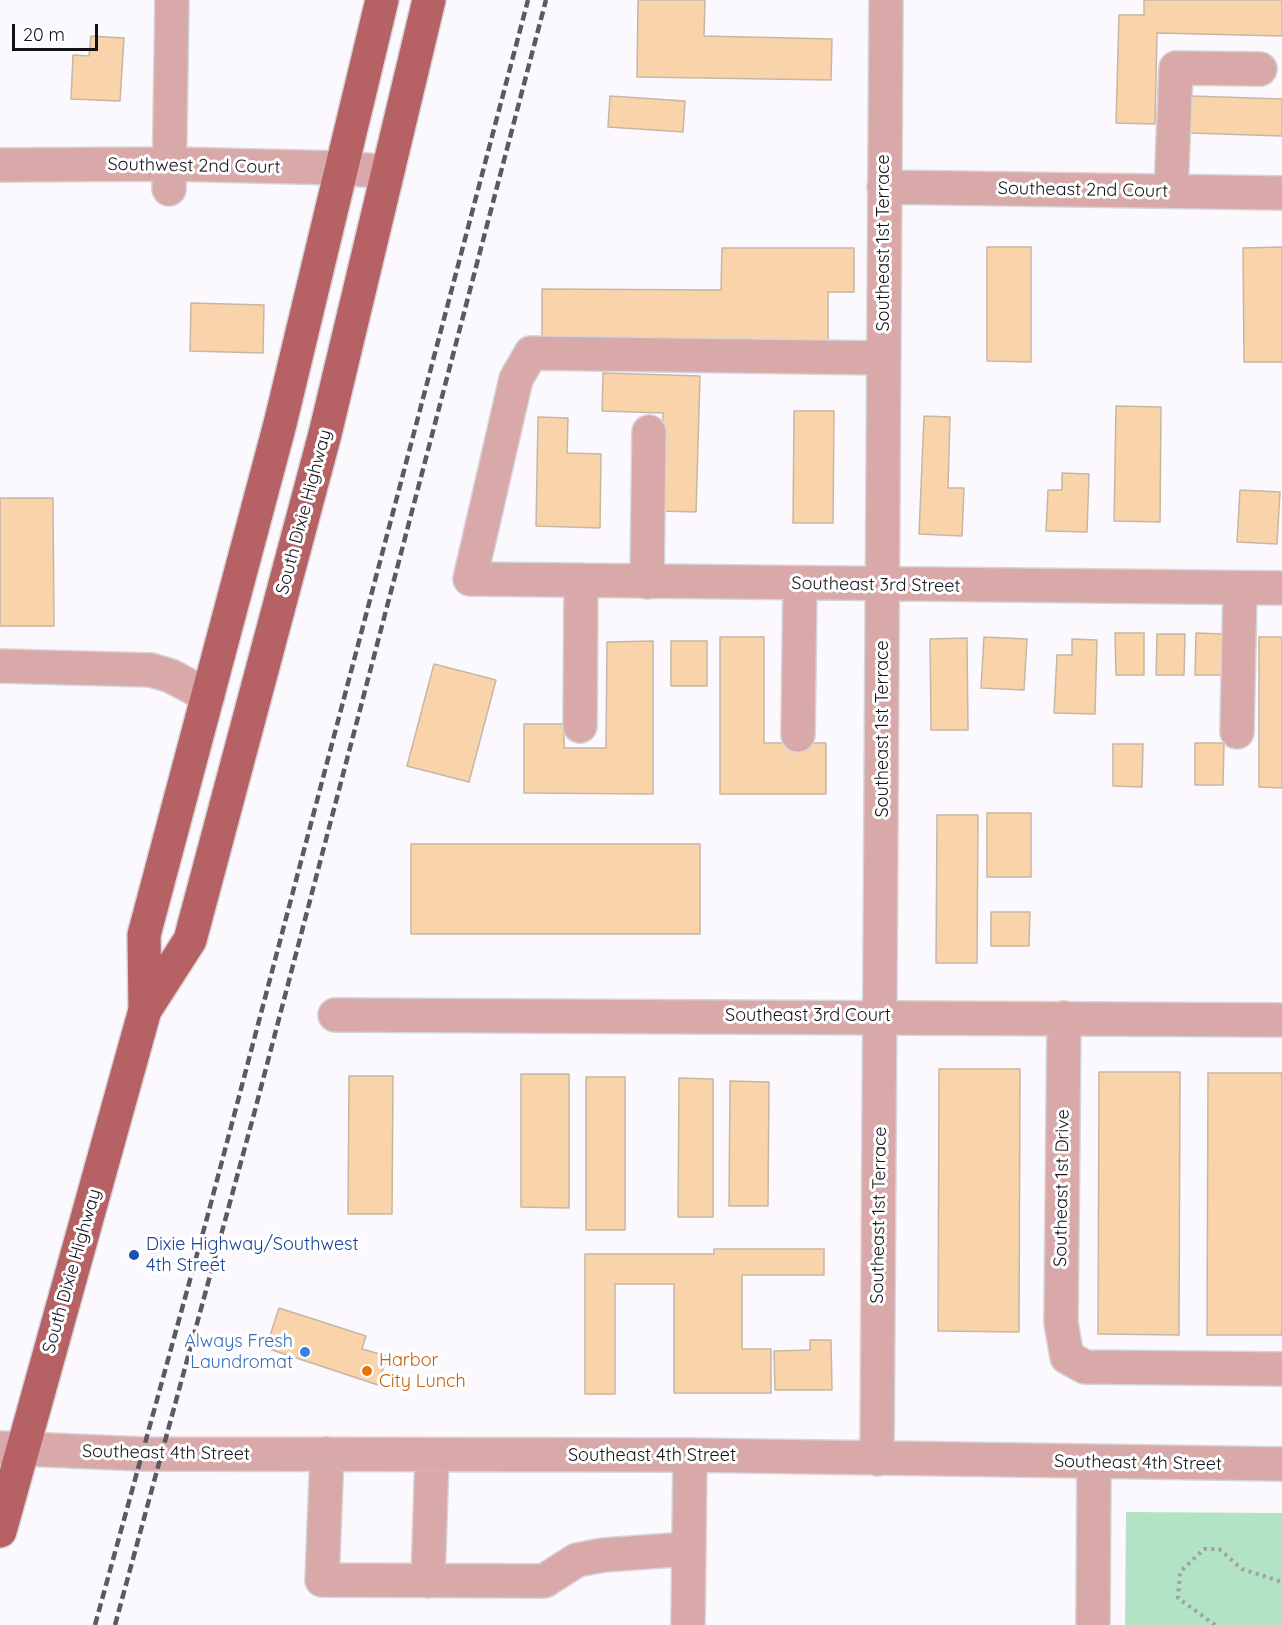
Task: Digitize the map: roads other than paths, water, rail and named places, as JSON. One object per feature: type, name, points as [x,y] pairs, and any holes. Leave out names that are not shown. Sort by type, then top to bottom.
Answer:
[{"type":"main road","name":"South Dixie Highway","points":[[145,1010],[144,935],[280,424],[382,0]]},
{"type":"main road","name":"South Dixie Highway","points":[[0,1531],[11,1449],[145,1010],[190,940],[325,434],[429,0]]},
{"type":"street","points":[[169,177],[172,0]]},
{"type":"street","name":"Southeast 1st Terrace","points":[[877,1459],[886,0]]},
{"type":"street","points":[[1171,191],[1176,68],[1260,69]]},
{"type":"street","name":"Southwest 2nd Court","points":[[0,165],[169,177],[342,168],[388,172]]},
{"type":"street","name":"Southeast 2nd Court","points":[[884,187],[1282,193]]},
{"type":"street","name":"Southeast 3rd Street","points":[[884,358],[531,353],[516,379],[470,579],[884,586],[1282,588]]},
{"type":"street","points":[[647,582],[649,432]]},
{"type":"street","points":[[580,726],[581,580]]},
{"type":"street","points":[[798,735],[800,584]]},
{"type":"street","points":[[1238,732],[1240,588]]},
{"type":"street","points":[[0,666],[151,670],[171,676],[208,696]]},
{"type":"street","name":"Southeast 3rd Court","points":[[335,1016],[881,1016],[1282,1020]]},
{"type":"street","name":"Southeast 1st Drive","points":[[1064,1018],[1060,1323],[1067,1357],[1085,1367],[1282,1369]]},
{"type":"street","name":"Southeast 4th Street","points":[[11,1449],[142,1454],[690,1455],[1282,1464]]},
{"type":"street","points":[[327,1454],[322,1580],[544,1581],[577,1560],[604,1555],[688,1550]]},
{"type":"street","points":[[428,1581],[432,1455]]},
{"type":"street","points":[[688,1625],[690,1455]]},
{"type":"street","points":[[1093,1625],[1094,1462]]},
{"type":"railway","points":[[95,1625],[207,1218],[528,0]]},
{"type":"railway","points":[[115,1625],[254,1114],[546,0]]},
{"type":"place","name":"Dixie Highway/Southwest 4th Street","points":[[134,1255]]},
{"type":"place","name":"Always Fresh Laundromat","points":[[305,1352]]},
{"type":"place","name":"Harbor City Lunch","points":[[367,1371]]}]
